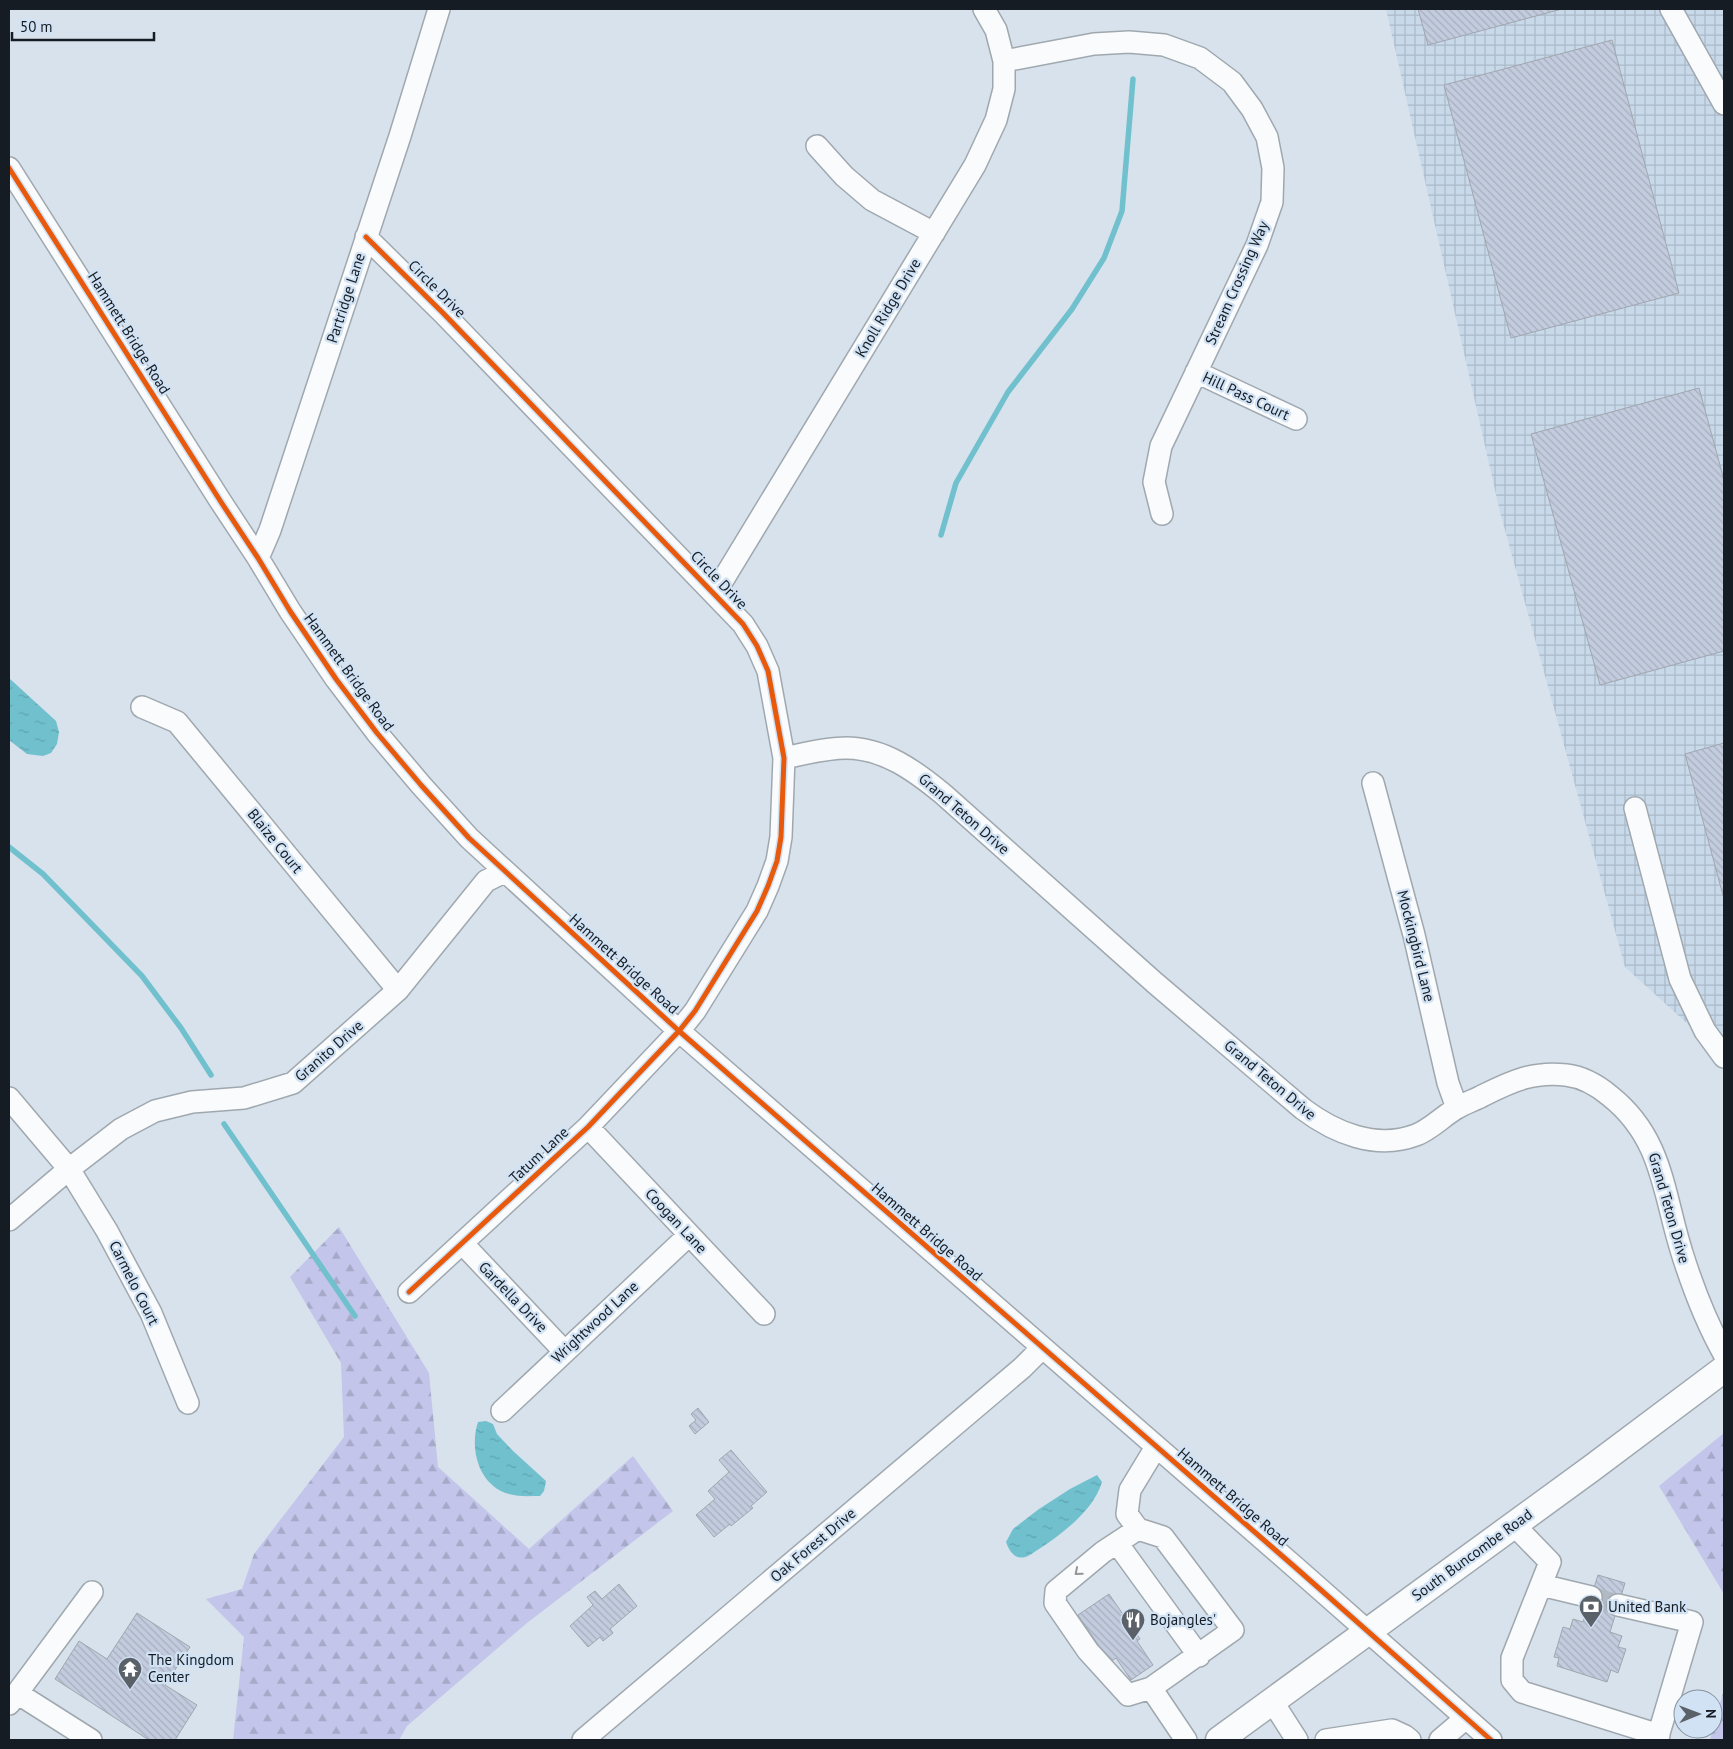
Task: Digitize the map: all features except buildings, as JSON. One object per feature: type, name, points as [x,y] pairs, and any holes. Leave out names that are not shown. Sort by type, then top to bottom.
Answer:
[{"type":"main road","name":"South Buncombe Road","points":[[1218,1740],[1514,1525],[1724,1369]]},
{"type":"street","name":"Partridge Lane","points":[[258,558],[270,530],[400,136],[439,9]]},
{"type":"street","name":"Knoll Ridge Drive","points":[[714,593],[976,164],[996,120],[1004,89],[1004,61],[996,30],[984,9]]},
{"type":"street","points":[[1671,9],[1724,104]]},
{"type":"street","name":"Stream Crossing Way","points":[[1004,61],[1094,44],[1129,42],[1164,45],[1200,58],[1232,82],[1252,109],[1267,137],[1273,168],[1272,202],[1257,245],[1161,446],[1154,482],[1162,514]]},
{"type":"street","points":[[817,146],[844,176],[872,200],[934,233]]},
{"type":"street","name":"Hammett Bridge Road","points":[[9,168],[14,189],[336,679],[377,734],[469,838],[679,1031],[1491,1740]]},
{"type":"street","name":"Circle Drive","points":[[366,237],[443,312],[714,593],[743,624],[763,658],[772,688],[784,758],[781,837],[777,860],[757,911],[695,1011],[679,1031]]},
{"type":"street","name":"Hill Pass Court","points":[[1196,372],[1296,419]]},
{"type":"street","name":"Blaize Court","points":[[142,708],[177,722],[398,990]]},
{"type":"street","name":"Grand Teton Drive","points":[[784,758],[847,748],[882,754],[917,773],[1155,983],[1303,1109],[1328,1126],[1346,1134],[1371,1140],[1395,1140],[1417,1135],[1457,1108],[1514,1080],[1532,1076],[1548,1074],[1568,1075],[1586,1080],[1598,1086],[1622,1106],[1641,1128],[1655,1156],[1692,1284],[1724,1354]]},
{"type":"street","name":"Mockingbird Lane","points":[[1373,783],[1414,935],[1448,1083],[1457,1108]]},
{"type":"street","points":[[1635,808],[1680,979],[1705,1031],[1724,1058]]},
{"type":"street","name":"Granito Drive","points":[[9,1220],[69,1169],[121,1129],[155,1111],[192,1102],[244,1098],[293,1083],[398,990],[486,882],[504,872]]},
{"type":"street","name":"Tatum Lane","points":[[409,1292],[588,1127],[679,1031]]},
{"type":"street","name":"Carmelo Court","points":[[9,1098],[69,1169],[107,1231],[151,1313],[188,1403]]},
{"type":"street","name":"Coogan Lane","points":[[588,1127],[764,1314]]},
{"type":"street","name":"Wrightwood Lane","points":[[502,1411],[689,1235]]},
{"type":"street","name":"Gardella Drive","points":[[462,1243],[564,1351]]},
{"type":"street","name":"Oak Forest Drive","points":[[583,1740],[1022,1368],[1042,1348]]},
{"type":"street","points":[[1138,1529],[1103,1552],[1056,1591],[1056,1603],[1088,1651],[1128,1694],[1151,1688],[1199,1656],[1233,1630],[1163,1536],[1138,1529],[1127,1514],[1130,1490],[1156,1447]]},
{"type":"street","points":[[1514,1525],[1550,1562],[1512,1658],[1512,1680],[1522,1692],[1658,1738],[1692,1622],[1618,1606]]},
{"type":"street","points":[[1117,1542],[1199,1656]]},
{"type":"street","points":[[1541,1585],[1590,1597]]},
{"type":"street","points":[[91,1740],[13,1699],[92,1592]]},
{"type":"street","points":[[1151,1688],[1186,1740]]},
{"type":"street","points":[[1272,1701],[1297,1740]]},
{"type":"street","points":[[1440,1740],[1466,1718]]},
{"type":"street","points":[[1336,1739],[1370,1737],[1392,1730],[1410,1740]]},
{"type":"shaded area","points":[[1386,9],[1724,9],[1724,1057],[1625,967],[1500,512]]},
{"type":"green space","points":[[339,1227],[429,1373],[438,1467],[529,1549],[633,1456],[673,1511],[527,1623],[407,1726],[399,1740],[233,1740],[244,1637],[206,1599],[242,1589],[254,1554],[344,1437],[341,1363],[290,1277]]},
{"type":"green space","points":[[1724,1433],[1724,1594],[1659,1486]]},
{"type":"green space","points":[[1724,1689],[1724,1740],[1710,1740],[1723,1739]]},
{"type":"water","points":[[9,678],[56,721],[59,732],[57,744],[51,753],[43,756],[27,754],[9,740]]},
{"type":"water","points":[[486,1421],[493,1424],[497,1434],[546,1481],[544,1491],[540,1496],[509,1494],[499,1490],[484,1475],[476,1455],[475,1444],[478,1422]]},
{"type":"water","points":[[1097,1475],[1102,1482],[1085,1512],[1057,1536],[1029,1556],[1021,1558],[1013,1554],[1006,1542],[1013,1529],[1070,1489]]},
{"type":"waterway","points":[[941,535],[956,483],[1008,392],[1072,309],[1104,258],[1122,211],[1133,79]]},
{"type":"waterway","points":[[9,847],[43,874],[142,976],[181,1028],[211,1075]]},
{"type":"waterway","points":[[224,1124],[355,1316]]},
{"type":"tunnel","points":[[1591,1597],[1618,1605]]},
{"type":"cycle path","points":[[9,168],[290,611],[336,679],[377,733],[469,838],[679,1031],[1491,1740]]},
{"type":"cycle path","points":[[366,237],[443,313],[743,624],[757,646],[768,671],[784,758],[781,837],[777,861],[757,911],[695,1011],[679,1031],[588,1127],[409,1292]]},
{"type":"place","name":"United Bank","points":[[1591,1628]]},
{"type":"place","name":"Bojangles'","points":[[1133,1641]]},
{"type":"place","name":"The Kingdom Center","points":[[130,1690]]}]
